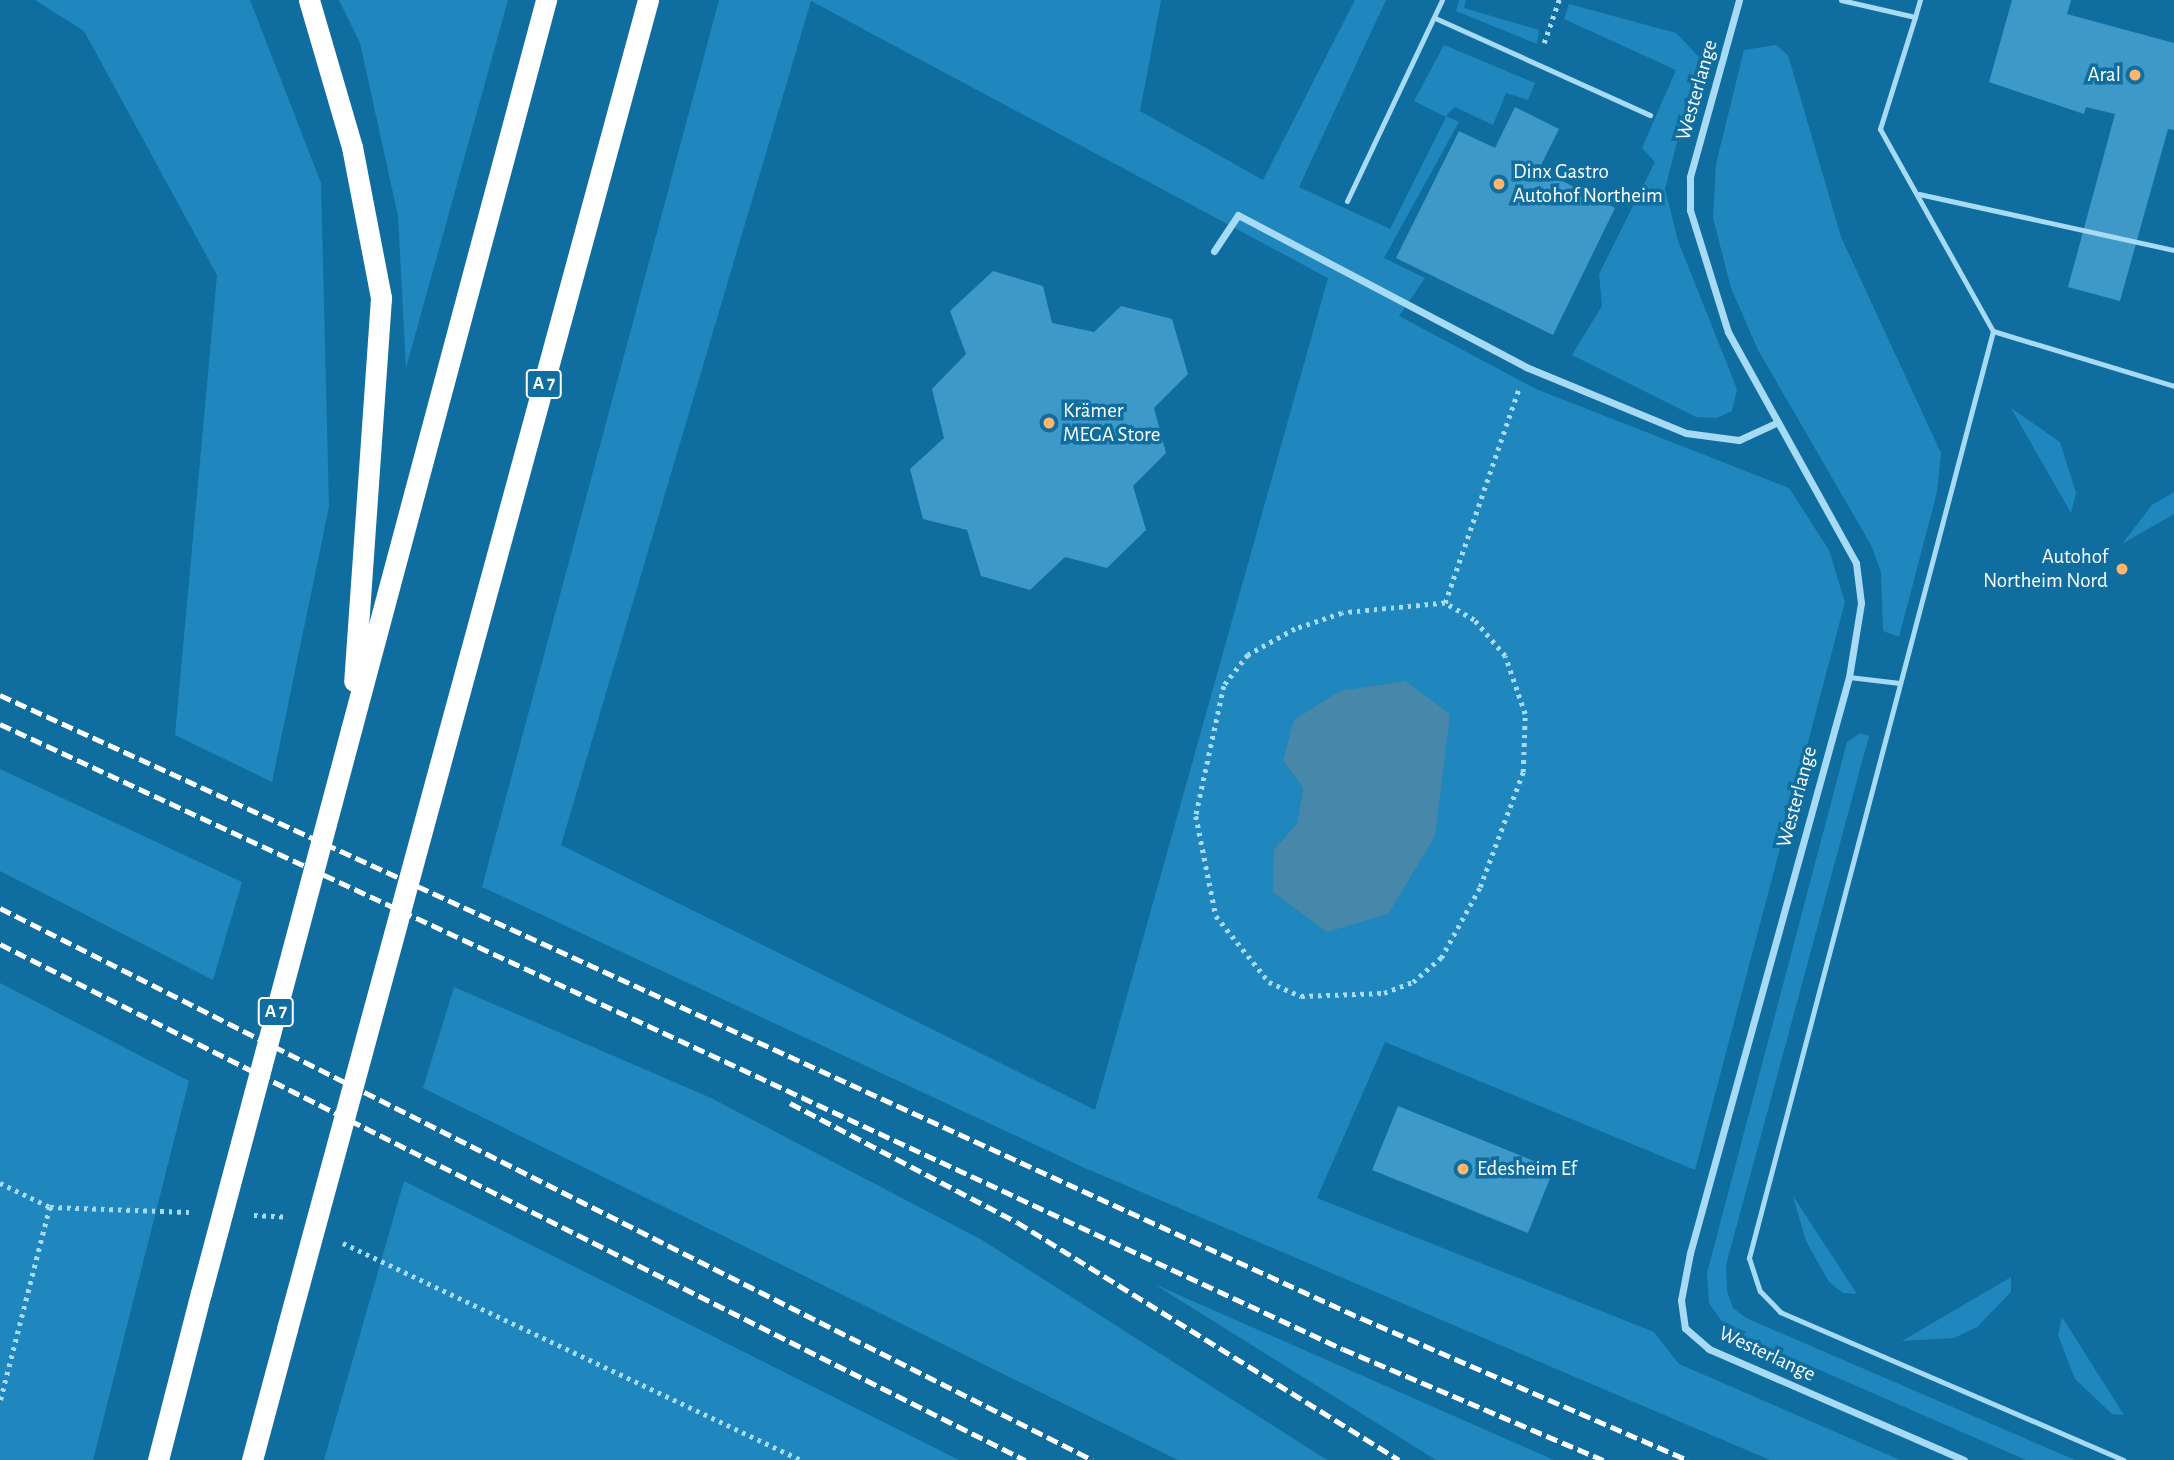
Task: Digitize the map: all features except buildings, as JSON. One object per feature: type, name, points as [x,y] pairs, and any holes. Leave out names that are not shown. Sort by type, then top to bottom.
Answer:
[{"type":"highway","points":[[309,0],[352,147],[381,298],[351,730]]},
{"type":"highway","name":"A 7","points":[[158,1460],[546,0]]},
{"type":"highway","name":"A 7","points":[[252,1460],[648,0]]},
{"type":"street","name":"Westerlange","points":[[1739,0],[1690,177],[1690,209],[1728,332],[1776,423],[1856,563],[1861,603],[1849,677],[1681,1300],[1685,1328],[1709,1349],[1964,1460]]},
{"type":"street","points":[[1214,251],[1238,215],[1526,367],[1686,433],[1739,440],[1776,423]]},
{"type":"lane","points":[[1347,201],[1442,0]]},
{"type":"lane","points":[[1841,0],[1914,17]]},
{"type":"lane","points":[[1920,0],[1880,129],[1919,194],[1993,331],[1749,1258],[1760,1291],[1780,1312],[2123,1460]]},
{"type":"lane","points":[[1435,18],[1650,115]]},
{"type":"lane","points":[[1919,194],[2174,250]]},
{"type":"lane","points":[[1993,331],[2174,386]]},
{"type":"lane","points":[[1849,677],[1900,683]]},
{"type":"path","points":[[1537,64],[1559,0]]},
{"type":"path","points":[[1445,603],[1526,367]]},
{"type":"path","points":[[1445,603],[1474,620],[1505,656],[1525,713],[1523,772],[1480,887],[1441,958],[1412,982],[1384,993],[1301,996],[1269,982],[1216,916],[1196,817],[1224,686],[1248,655],[1295,629],[1342,613],[1445,603]]},
{"type":"path","points":[[0,1183],[50,1207],[202,1213]]},
{"type":"path","points":[[0,1403],[50,1207]]},
{"type":"path","points":[[244,1214],[298,1222]]},
{"type":"path","points":[[335,1240],[801,1460]]},
{"type":"shaded area","points":[[35,0],[250,0],[321,183],[329,507],[272,782],[175,735],[217,275],[84,31]]},
{"type":"shaded area","points":[[339,0],[508,0],[406,368],[398,216],[360,43]]},
{"type":"shaded area","points":[[719,0],[1161,0],[1140,111],[1263,180],[1355,0],[1386,0],[1299,187],[1390,229],[1446,117],[1414,101],[1444,45],[1535,83],[1528,100],[1506,93],[1493,125],[1455,107],[1446,116],[1459,122],[1384,258],[1425,278],[1399,316],[1536,389],[1789,488],[1829,550],[1845,602],[1695,1170],[1385,1042],[1317,1198],[1654,1332],[1679,1364],[1900,1460],[1770,1460],[1085,1168],[482,887]],"holes":[[[811,1],[1328,278],[1095,1110],[561,845]],[[1283,761],[1435,836],[1274,849],[1297,823],[1303,788]]]},
{"type":"shaded area","points":[[1459,0],[1466,0],[1464,8],[1539,30],[1537,44],[1456,11]]},
{"type":"shaded area","points":[[1569,4],[1676,33],[1699,57],[1665,189],[1678,241],[1737,389],[1732,411],[1717,418],[1696,417],[1572,355],[1602,306],[1599,274],[1655,162],[1642,148],[1676,70],[1564,19]]},
{"type":"shaded area","points":[[1776,45],[1788,55],[1841,237],[1941,453],[1937,492],[1899,637],[1883,631],[1881,572],[1871,545],[1758,350],[1731,288],[1713,218],[1716,164],[1744,50]]},
{"type":"shaded area","points":[[2011,408],[2060,442],[2076,493],[2071,513]]},
{"type":"shaded area","points":[[2174,492],[2174,514],[2122,544],[2152,505]]},
{"type":"shaded area","points":[[1405,681],[1450,714],[1435,836],[1388,914],[1327,932],[1273,892],[1274,849],[1297,823],[1303,788],[1283,761],[1294,720],[1340,691]]},
{"type":"shaded area","points":[[1860,733],[1869,736],[1726,1265],[1727,1291],[1733,1308],[1746,1318],[2075,1460],[2026,1460],[1728,1330],[1709,1303],[1707,1273],[1847,742]]},
{"type":"shaded area","points":[[0,769],[242,882],[213,980],[0,871]]},
{"type":"shaded area","points":[[0,983],[189,1081],[93,1460],[0,1460]]},
{"type":"shaded area","points":[[454,987],[711,1098],[982,1240],[1327,1460],[1178,1460],[423,1088]]},
{"type":"shaded area","points":[[404,1181],[959,1460],[324,1460]]},
{"type":"shaded area","points":[[1793,1196],[1857,1294],[1843,1293],[1829,1282],[1806,1241]]},
{"type":"shaded area","points":[[2011,1277],[2011,1292],[1977,1327],[1954,1338],[1902,1341]]},
{"type":"shaded area","points":[[1154,1284],[1554,1460],[1436,1460]]},
{"type":"shaded area","points":[[2062,1317],[2124,1415],[2112,1414],[2075,1379],[2058,1335]]},
{"type":"railway","points":[[0,695],[1361,1318],[1688,1460]]},
{"type":"railway","points":[[0,724],[1343,1349],[1603,1460]]},
{"type":"railway","points":[[0,908],[1093,1460]]},
{"type":"railway","points":[[0,944],[1025,1460]]},
{"type":"railway","points":[[790,1103],[1017,1222],[1399,1460]]},
{"type":"place","name":"Aral","points":[[2135,75]]},
{"type":"place","name":"Dinx Gastro Autohof Northeim","points":[[1499,184]]},
{"type":"place","name":"Krämer MEGA Store","points":[[1049,423]]},
{"type":"place","name":"Autohof Northeim Nord","points":[[2122,569]]},
{"type":"place","name":"Edesheim Ef","points":[[1463,1169]]}]
